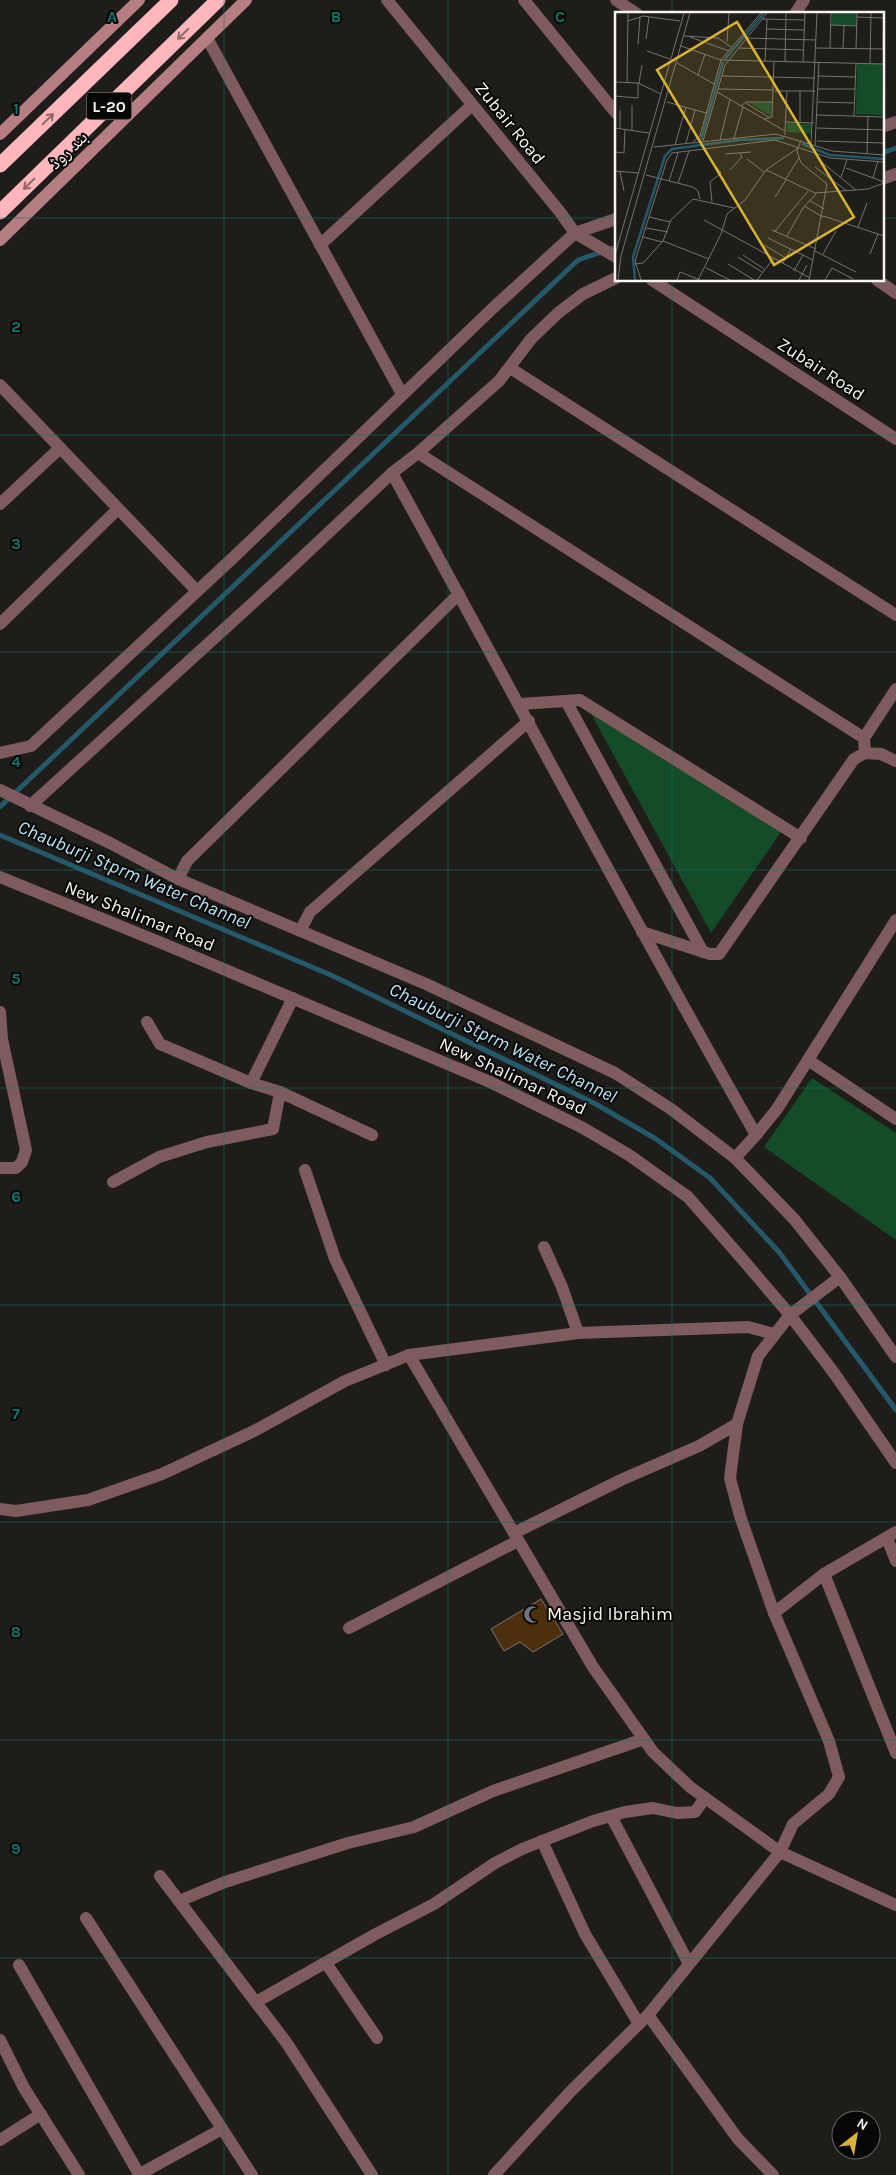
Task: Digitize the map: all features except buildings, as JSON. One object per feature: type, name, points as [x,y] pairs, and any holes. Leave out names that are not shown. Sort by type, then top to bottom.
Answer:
[{"type":"highway","name":"L-20","points":[[0,165],[171,0]]},
{"type":"highway","name":"L-20","points":[[0,212],[218,0]]},
{"type":"main road","points":[[0,134],[139,0]]},
{"type":"main road","name":"بند روڈ","points":[[0,240],[246,0]]},
{"type":"street","name":"Zubair Road","points":[[386,0],[560,212],[575,233],[615,256]]},
{"type":"street","points":[[524,0],[615,112]]},
{"type":"street","points":[[616,0],[634,12]]},
{"type":"street","points":[[796,12],[804,0]]},
{"type":"street","points":[[207,38],[402,394]]},
{"type":"street","points":[[320,245],[472,104]]},
{"type":"street","points":[[884,126],[896,122]]},
{"type":"street","points":[[0,752],[31,746],[197,591],[402,394],[575,233],[615,219]]},
{"type":"street","points":[[26,804],[278,580],[392,473],[418,453],[499,381],[531,339],[558,313],[583,294],[615,278]]},
{"type":"street","name":"Zubair Road","points":[[654,281],[896,439]]},
{"type":"street","points":[[879,281],[896,292]]},
{"type":"street","points":[[510,368],[896,615]]},
{"type":"street","points":[[0,385],[197,591]]},
{"type":"street","points":[[0,504],[60,448]]},
{"type":"street","points":[[418,453],[864,738]]},
{"type":"street","points":[[392,473],[520,704],[642,932],[756,1135]]},
{"type":"street","points":[[0,624],[118,509]]},
{"type":"street","points":[[178,879],[187,861],[459,594]]},
{"type":"street","points":[[865,752],[864,738],[896,689]]},
{"type":"street","points":[[520,704],[580,700],[801,838]]},
{"type":"street","points":[[566,701],[702,952]]},
{"type":"street","points":[[300,931],[310,912],[529,721]]},
{"type":"street","points":[[642,932],[702,952],[719,954],[854,759],[865,752],[881,754],[896,761]]},
{"type":"street","points":[[0,790],[110,843],[178,879],[426,984],[615,1073],[671,1109],[735,1158],[794,1219],[840,1277],[896,1357]]},
{"type":"street","name":"New Shalimar Road","points":[[0,877],[490,1082],[583,1128],[629,1155],[688,1197],[792,1312],[896,1464]]},
{"type":"street","points":[[735,1158],[777,1109],[896,920]]},
{"type":"street","points":[[251,1083],[293,998]]},
{"type":"street","points":[[0,1012],[2,1039],[26,1150],[22,1162],[16,1168],[0,1168]]},
{"type":"street","points":[[147,1022],[160,1044],[251,1083],[280,1092],[372,1134]]},
{"type":"street","points":[[808,1060],[896,1119]]},
{"type":"street","points":[[113,1182],[159,1157],[207,1142],[273,1129],[280,1092]]},
{"type":"street","points":[[305,1170],[335,1260],[386,1365]]},
{"type":"street","points":[[544,1247],[562,1287],[578,1333]]},
{"type":"street","points":[[494,2175],[571,2091],[643,2020],[780,1852],[793,1824],[829,1794],[839,1777],[829,1741],[774,1613],[740,1516],[730,1478],[737,1424],[758,1356],[792,1312],[840,1277]]},
{"type":"street","points":[[0,1509],[16,1511],[88,1500],[162,1474],[254,1431],[345,1381],[409,1355],[578,1333],[748,1327],[774,1334]]},
{"type":"street","points":[[409,1355],[593,1667],[653,1752],[690,1788],[780,1852],[896,1905]]},
{"type":"street","points":[[349,1628],[623,1479],[699,1446],[737,1424]]},
{"type":"street","points":[[774,1613],[824,1574],[891,1535],[896,1561]]},
{"type":"street","points":[[824,1574],[896,1753]]},
{"type":"street","points":[[179,1901],[225,1882],[348,1843],[414,1827],[493,1791],[644,1739]]},
{"type":"street","points":[[256,2002],[374,1935],[434,1904],[495,1863],[542,1841],[624,1812],[653,1808],[677,1814],[695,1812],[705,1798]]},
{"type":"street","points":[[611,1816],[689,1964]]},
{"type":"street","points":[[542,1841],[585,1934],[643,2020],[738,2139],[773,2175]]},
{"type":"street","points":[[160,1876],[286,2042],[372,2175]]},
{"type":"street","points":[[86,1918],[252,2175]]},
{"type":"street","points":[[326,1963],[377,2038]]},
{"type":"street","points":[[19,1965],[138,2175],[222,2129]]},
{"type":"street","points":[[0,2040],[24,2088],[80,2175]]},
{"type":"street","points":[[0,2140],[41,2114]]},
{"type":"green space","points":[[589,710],[781,832],[711,933]]},
{"type":"green space","points":[[812,1078],[896,1133],[896,1240],[764,1147]]},
{"type":"waterway","points":[[884,152],[896,148]]},
{"type":"waterway","points":[[0,807],[578,260],[615,247]]},
{"type":"waterway","name":"Chauburji Stprm Water Channel","points":[[0,835],[333,976],[594,1103],[656,1139],[710,1178],[779,1252],[896,1410]]},
{"type":"place","name":"Masjid Ibrahim","points":[[533,1614]]}]
